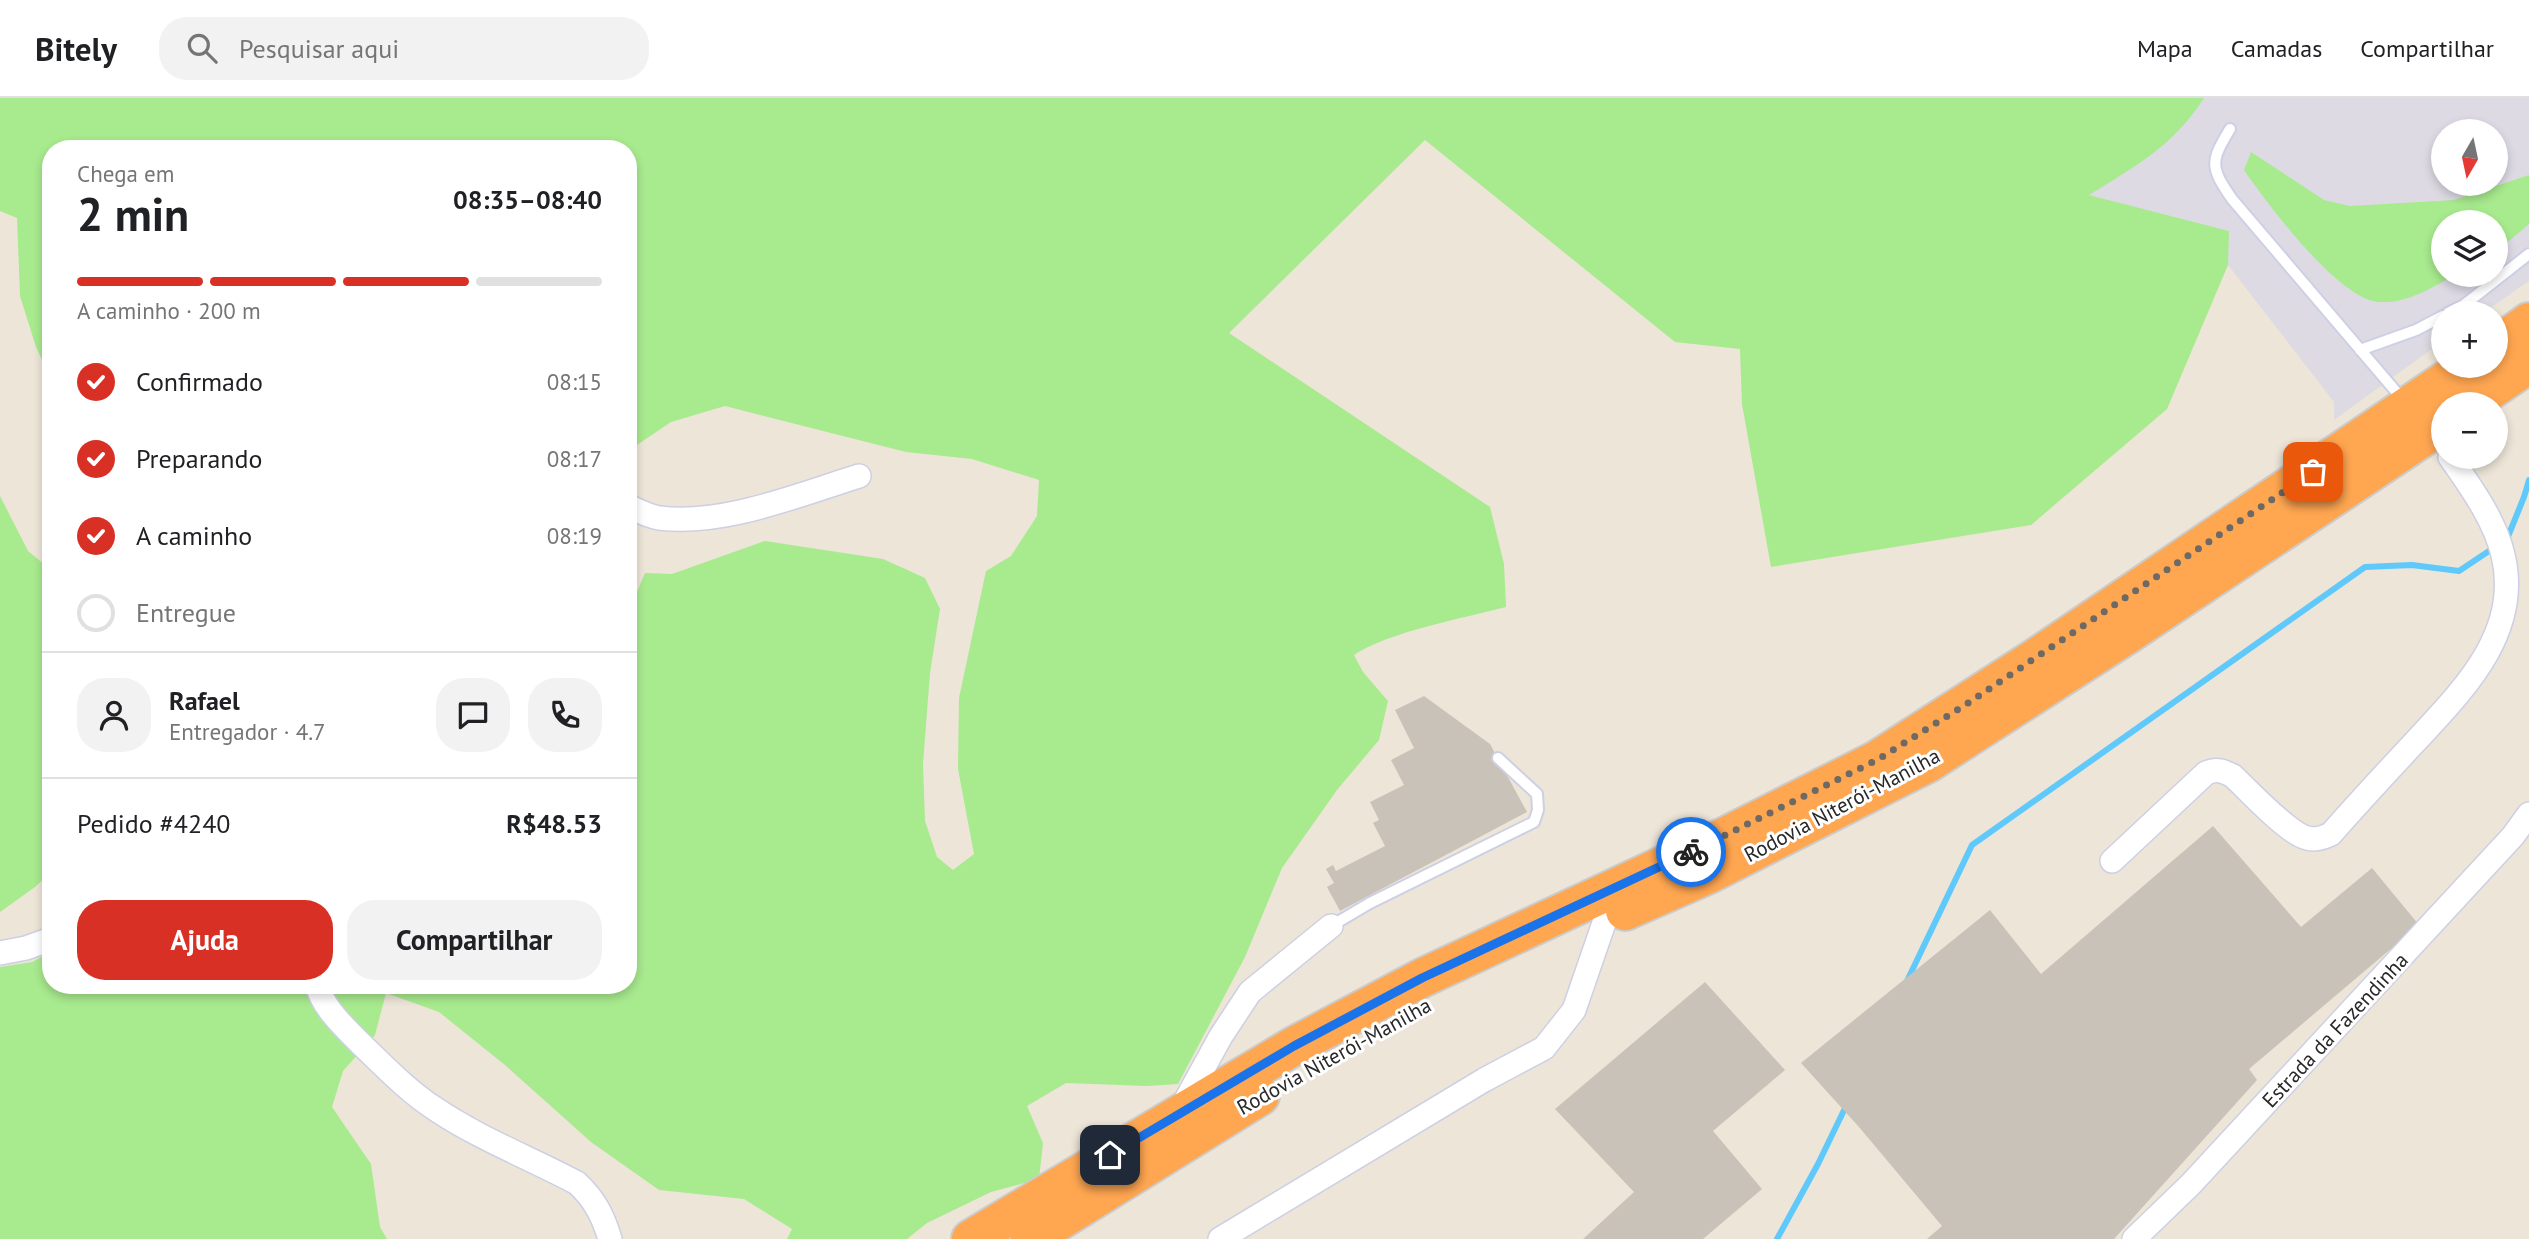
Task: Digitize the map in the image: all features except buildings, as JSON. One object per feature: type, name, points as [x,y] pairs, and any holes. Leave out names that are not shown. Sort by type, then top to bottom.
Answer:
[{"type":"highway","points":[[2508,337],[2529,322]]},
{"type":"highway","points":[[2488,392],[2529,364]]},
{"type":"highway","name":"Rodovia Niterói-Manilha","points":[[971,1239],[1178,1113],[1294,1046],[1422,978],[1724,837],[1877,760],[2011,675],[2431,435]]},
{"type":"highway","name":"Rodovia Niterói-Manilha","points":[[1030,1239],[1316,1061],[1396,1018],[1709,874],[1928,763],[2431,436]]},
{"type":"street","points":[[2112,861],[2206,773],[2213,770],[2233,776],[2291,830],[2305,838],[2318,839],[2331,834],[2468,685],[2493,642],[2505,604],[2507,579],[2498,543],[2479,500],[2459,469]]},
{"type":"street","points":[[637,510],[656,518],[686,519],[727,514],[859,476]]},
{"type":"street","name":"Estrada da Fazendinha","points":[[2134,1239],[2201,1174],[2513,836],[2529,814]]},
{"type":"street","points":[[1220,1239],[1484,1080],[1544,1048],[1574,1010],[1605,920]]},
{"type":"street","points":[[1178,1113],[1250,992],[1331,926]]},
{"type":"street","points":[[0,953],[42,942]]},
{"type":"street","points":[[320,994],[340,1024],[390,1072],[433,1108],[577,1183],[591,1196],[602,1214],[610,1239]]},
{"type":"lane","points":[[2231,129],[2215,154],[2216,177],[2360,350],[2431,429]]},
{"type":"lane","points":[[2469,301],[2529,254]]},
{"type":"lane","points":[[2360,350],[2431,322]]},
{"type":"lane","points":[[1331,926],[1370,903],[1534,822],[1538,810],[1537,794],[1498,758]]},
{"type":"shaded area","points":[[2030,98],[2529,98],[2529,281],[2500,301],[2431,301],[2431,350],[2334,420],[2334,402],[2228,265],[2228,231],[2088,195]]},
{"type":"green space","points":[[0,98],[2204,98],[2180,129],[2152,154],[2089,195],[2229,231],[2228,265],[2167,409],[2031,525],[1771,567],[1742,404],[1740,349],[1675,342],[1425,140],[1229,333],[1490,507],[1504,564],[1506,607],[1386,639],[1354,655],[1363,672],[1388,701],[1379,740],[1337,790],[1282,868],[1245,957],[1178,1084],[1147,1086],[1066,1083],[1027,1106],[1043,1143],[1039,1179],[991,1192],[927,1223],[907,1239],[787,1239],[792,1229],[744,1199],[659,1190],[591,1142],[505,1065],[439,1012],[389,994],[637,994],[637,592],[645,573],[672,574],[765,541],[883,559],[925,578],[940,609],[930,673],[923,764],[925,821],[937,857],[953,870],[974,854],[958,769],[959,698],[986,571],[1011,556],[1037,516],[1039,480],[972,459],[906,452],[725,406],[671,422],[637,445],[637,140],[42,140],[42,360],[20,296],[17,218],[0,211]]},
{"type":"green space","points":[[2251,152],[2324,200],[2350,206],[2454,200],[2466,196],[2508,196],[2508,182],[2529,175],[2529,224],[2508,242],[2508,210],[2431,210],[2431,287],[2433,287],[2401,300],[2380,302],[2363,297],[2345,286],[2325,268],[2286,226],[2244,170]]},
{"type":"green space","points":[[0,496],[28,551],[42,563],[42,880],[0,912]]},
{"type":"green space","points":[[42,957],[42,994],[386,994],[375,1035],[343,1071],[332,1107],[371,1164],[380,1227],[387,1239],[0,1239],[0,967],[32,962]]},
{"type":"waterway","points":[[2507,539],[2529,480]]},
{"type":"waterway","points":[[1907,981],[1972,845],[2365,567],[2412,565],[2459,571],[2495,547]]},
{"type":"waterway","points":[[1777,1239],[1847,1104]]},
{"type":"way so far","points":[[1691,852],[1877,760],[1965,705],[2313,472]]},
{"type":"route","points":[[1110,1155],[1294,1046],[1422,978],[1691,852]]}]
